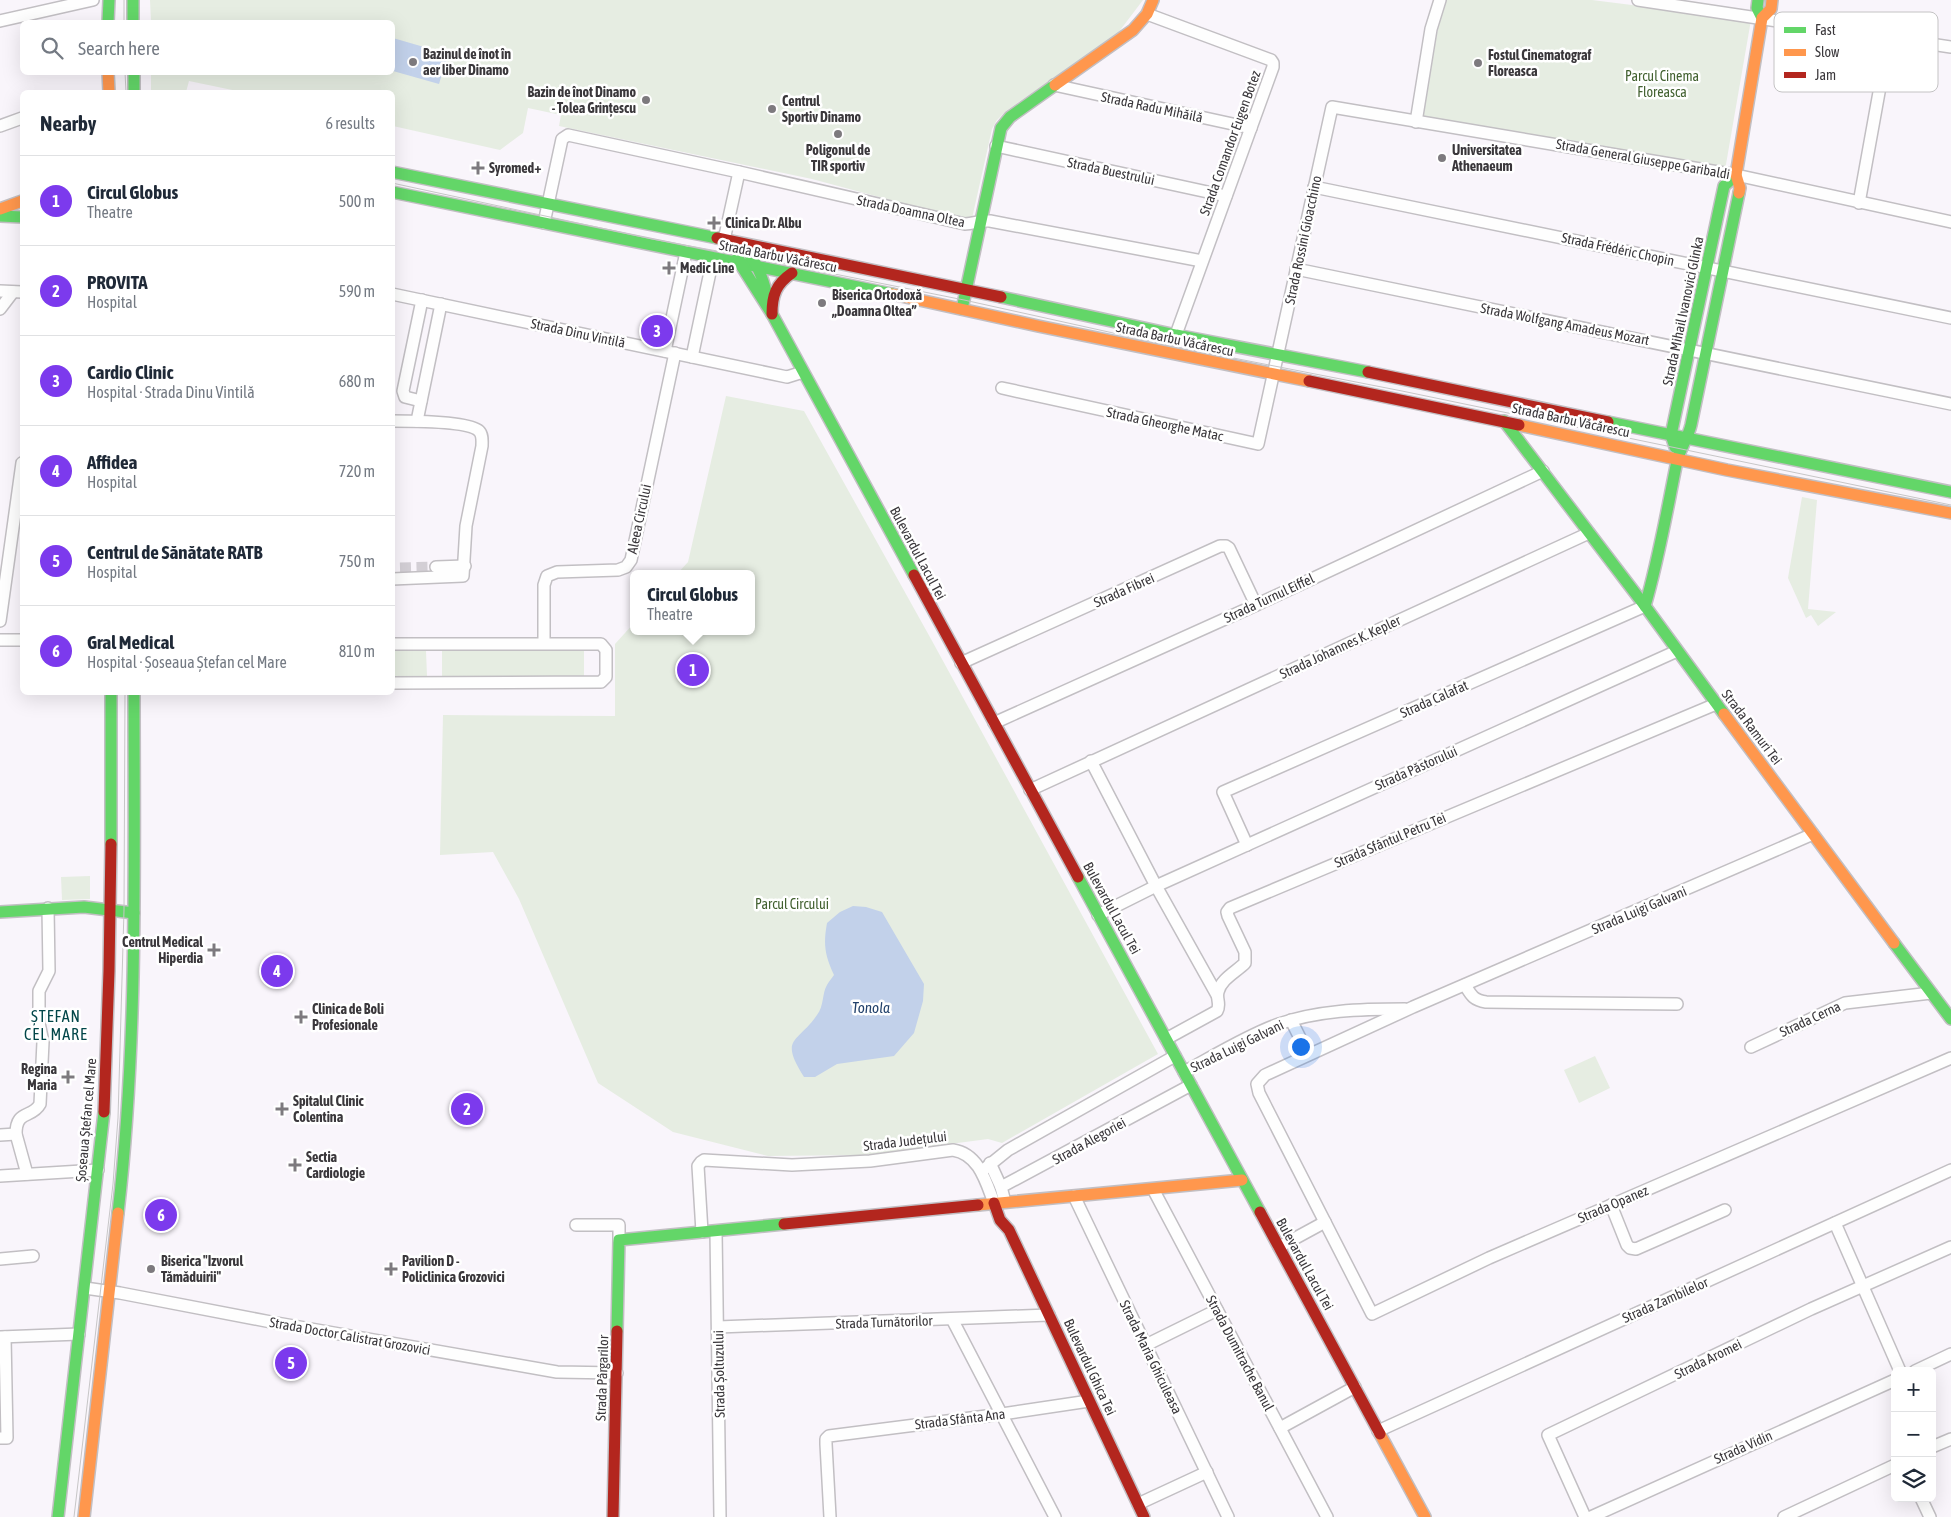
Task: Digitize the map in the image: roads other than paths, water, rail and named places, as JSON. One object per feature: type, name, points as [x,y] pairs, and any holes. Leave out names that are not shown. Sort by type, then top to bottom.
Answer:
[{"type":"main road","points":[[108,20],[109,0]]},
{"type":"main road","points":[[133,0],[133,20]]},
{"type":"main road","points":[[962,309],[996,146],[1005,121],[1134,30],[1147,14],[1153,0]]},
{"type":"main road","name":"Strada Mihail Ivanovici Glinka","points":[[1758,0],[1757,8],[1762,18]]},
{"type":"main road","name":"Strada Mihail Ivanovici Glinka","points":[[1645,606],[1655,572],[1678,458],[1688,438],[1707,352],[1740,188],[1736,175],[1762,18],[1770,9],[1772,0]]},
{"type":"main road","points":[[108,75],[109,90]]},
{"type":"main road","points":[[134,75],[134,90]]},
{"type":"main road","name":"Strada Barbu Văcărescu","points":[[395,173],[1176,335],[1951,492]]},
{"type":"main road","name":"Strada Mihail Ivanovici Glinka","points":[[1678,458],[1672,435],[1724,186],[1736,175]]},
{"type":"main road","name":"Strada Barbu Văcărescu","points":[[395,193],[712,258],[760,266],[1169,353],[1951,513]]},
{"type":"main road","points":[[0,209],[20,202]]},
{"type":"main road","points":[[0,216],[20,217]]},
{"type":"main road","points":[[739,262],[738,255],[741,244]]},
{"type":"main road","name":"Bulevardul Lacul Tei","points":[[741,244],[756,258],[760,266],[772,314]]},
{"type":"main road","name":"Bulevardul Lacul Tei","points":[[739,262],[772,314],[1425,1517]]},
{"type":"main road","points":[[772,314],[775,288],[778,283],[792,273]]},
{"type":"main road","name":"Strada Ramuri Tei","points":[[1504,421],[1645,606],[1677,652],[1951,1019]]},
{"type":"main road","points":[[1530,453],[1526,442],[1527,435],[1532,427]]},
{"type":"main road","points":[[1619,573],[1632,580],[1644,578],[1655,572]]},
{"type":"main road","name":"Șoseaua Ștefan cel Mare","points":[[58,1517],[98,1170],[107,1057],[111,695]]},
{"type":"main road","points":[[84,1517],[110,1292],[128,1109],[134,993],[134,695]]},
{"type":"main road","points":[[0,912],[48,908],[110,907],[134,912]]},
{"type":"main road","points":[[619,1240],[1242,1180]]},
{"type":"main road","name":"Bulevardul Ghica Tei","points":[[1000,1203],[1000,1220],[1010,1230],[1144,1517]]},
{"type":"main road","name":"Strada Pârgarilor","points":[[613,1517],[619,1240]]},
{"type":"street","points":[[0,21],[93,0]]},
{"type":"street","points":[[1416,122],[1431,29],[1440,0]]},
{"type":"street","points":[[1638,0],[1774,20]]},
{"type":"street","name":"Strada Comandor Eugen Botez","points":[[1147,14],[1270,60],[1273,63],[1169,353]]},
{"type":"street","points":[[1938,45],[1951,47]]},
{"type":"street","name":"Strada Radu Mihăilă","points":[[1054,85],[1251,128]]},
{"type":"street","points":[[1859,203],[1879,92]]},
{"type":"street","name":"Strada General Giuseppe Garibaldi","points":[[1332,107],[1736,175],[1951,222]]},
{"type":"street","name":"Strada Rossini Gioacchino","points":[[1273,374],[1332,107]]},
{"type":"street","points":[[0,126],[20,119]]},
{"type":"street","name":"Strada Doamna Oltea","points":[[544,223],[562,139],[568,135],[965,224],[981,220],[1202,261]]},
{"type":"street","name":"Strada Buestrului","points":[[996,146],[1226,196]]},
{"type":"street","points":[[724,240],[739,172]]},
{"type":"street","name":"Strada Frédéric Chopin","points":[[1314,186],[1951,318]]},
{"type":"street","points":[[670,352],[686,252]]},
{"type":"street","points":[[692,357],[712,258]]},
{"type":"street","name":"Strada Wolfgang Amadeus Mozart","points":[[1296,269],[1707,352],[1951,404]]},
{"type":"street","points":[[0,291],[18,292]]},
{"type":"street","points":[[0,309],[18,292]]},
{"type":"street","name":"Strada Dinu Vintilă","points":[[395,295],[787,377],[803,372]]},
{"type":"street","points":[[421,401],[405,397],[403,391],[422,300]]},
{"type":"street","points":[[417,421],[441,304]]},
{"type":"street","name":"Aleea Circului","points":[[544,643],[544,585],[547,576],[557,572],[618,570],[626,567],[630,560],[670,352]]},
{"type":"street","name":"Strada Gheorghe Matac","points":[[1002,388],[1258,444],[1273,374]]},
{"type":"street","points":[[395,421],[451,424],[473,428],[479,431],[482,437],[482,446],[466,526],[463,576],[395,579]]},
{"type":"street","name":"Strada Turnul Eiffel","points":[[994,723],[1543,471]]},
{"type":"street","points":[[0,621],[20,477]]},
{"type":"street","name":"Strada Johannes K. Kepler","points":[[1030,790],[1589,533]]},
{"type":"street","name":"Strada Fibrei","points":[[961,663],[1220,546],[1229,548],[1256,604]]},
{"type":"street","points":[[436,567],[465,566]]},
{"type":"street","name":"Strada Calafat","points":[[1247,846],[1223,792],[1645,606]]},
{"type":"street","points":[[0,640],[20,640]]},
{"type":"street","points":[[395,644],[601,644],[606,650],[606,677],[604,680],[592,682],[395,683]]},
{"type":"street","name":"Strada Păstorului","points":[[1098,915],[1156,886],[1677,652]]},
{"type":"street","name":"Strada Sfântul Petru Tei","points":[[1166,1039],[1217,1011],[1219,1004],[1217,995],[1225,980],[1245,962],[1245,952],[1228,916],[1227,912],[1230,908],[1716,704]]},
{"type":"street","points":[[1091,761],[1156,886],[1217,995]]},
{"type":"street","name":"Strada Luigi Galvani","points":[[1308,1054],[1813,834]]},
{"type":"street","points":[[27,1174],[16,1134],[17,1122],[20,1117],[38,1108],[40,1104],[43,1042],[39,1030],[39,991],[49,971],[48,908]]},
{"type":"street","points":[[1465,985],[1472,997],[1477,1001],[1486,1002],[1677,1004]]},
{"type":"street","name":"Strada Cerna","points":[[1751,1047],[1845,1003],[1931,993]]},
{"type":"street","name":"Strada Luigi Galvani","points":[[1184,1072],[1259,1033],[1291,1020],[1346,1011],[1409,1009]]},
{"type":"street","points":[[1291,1020],[1308,1054]]},
{"type":"street","name":"Strada Opanez","points":[[1308,1054],[1265,1075],[1257,1084],[1259,1093],[1372,1314],[1489,1258],[1951,1058]]},
{"type":"street","points":[[986,1167],[1008,1150],[1175,1056]]},
{"type":"street","name":"Strada Alegoriei","points":[[1000,1187],[1191,1085]]},
{"type":"street","points":[[0,1135],[16,1134]]},
{"type":"street","name":"Strada Județului","points":[[702,1232],[698,1166],[704,1160],[792,1165],[870,1161],[953,1150],[966,1153],[986,1167]]},
{"type":"street","points":[[986,1167],[1000,1187],[1000,1203]]},
{"type":"street","points":[[986,1167],[1000,1203]]},
{"type":"street","points":[[0,1176],[98,1170]]},
{"type":"street","name":"Strada Zambilelor","points":[[1378,1431],[1951,1170]]},
{"type":"street","name":"Strada Dumitrache Banul","points":[[1153,1188],[1327,1517]]},
{"type":"street","name":"Strada Maria Ghiculeasa","points":[[1074,1196],[1228,1517]]},
{"type":"street","points":[[1611,1205],[1627,1245],[1630,1248],[1636,1249],[1725,1210]]},
{"type":"street","points":[[1279,1247],[1325,1222]]},
{"type":"street","points":[[1835,1223],[1898,1367]]},
{"type":"street","points":[[576,1225],[619,1225],[619,1240]]},
{"type":"street","name":"Strada Șoltuzului","points":[[716,1231],[720,1517]]},
{"type":"street","name":"Strada Aromei","points":[[1585,1517],[1548,1435],[1862,1286],[1951,1247]]},
{"type":"street","points":[[0,1259],[33,1256]]},
{"type":"street","name":"Strada Doctor Calistrat Grozovici","points":[[85,1288],[557,1372],[617,1373]]},
{"type":"street","points":[[1146,1345],[1216,1310]]},
{"type":"street","name":"Strada Turnătorilor","points":[[718,1327],[1049,1315]]},
{"type":"street","points":[[952,1319],[1055,1517]]},
{"type":"street","points":[[0,1438],[7,1438],[2,1337],[80,1334]]},
{"type":"street","points":[[1923,1367],[1951,1354]]},
{"type":"street","name":"Strada Vidin","points":[[1591,1517],[1891,1382]]},
{"type":"street","points":[[1280,1428],[1354,1387]]},
{"type":"street","name":"Strada Sfânta Ana","points":[[830,1517],[826,1444],[826,1439],[829,1436],[1090,1401]]},
{"type":"street","points":[[1936,1445],[1951,1439]]},
{"type":"street","points":[[1784,1517],[1891,1466]]},
{"type":"street","points":[[1138,1504],[1207,1472]]},
{"type":"street","points":[[1923,1502],[1930,1517]]},
{"type":"water","points":[[395,39],[448,54],[439,84],[395,72]]},
{"type":"water","name":"Tonola","points":[[853,906],[866,907],[882,912],[924,984],[923,1001],[914,1033],[894,1056],[837,1064],[815,1077],[804,1077],[793,1055],[792,1047],[819,1011],[825,988],[834,975],[826,950],[827,923],[840,912]]},
{"type":"tunnel","points":[[400,568],[436,567]]},
{"type":"tram line","points":[[124,0],[124,20]]},
{"type":"tram line","points":[[125,75],[126,90]]},
{"type":"tram line","points":[[395,184],[652,239],[964,300],[1172,346],[1402,391],[1951,505]]},
{"type":"tram line","points":[[74,1517],[113,1184],[118,1118],[124,910],[125,695]]},
{"type":"place","name":"Bazinul de înot în aer liber Dinamo","points":[[413,62]]},
{"type":"place","name":"Fostul Cinematograf Floreasca","points":[[1478,63]]},
{"type":"place","name":"Bazin de înot Dinamo - Tolea Grințescu","points":[[646,100]]},
{"type":"place","name":"Centrul Sportiv Dinamo","points":[[772,109]]},
{"type":"place","name":"Poligonul de TIR sportiv","points":[[838,134]]},
{"type":"place","name":"Universitatea Athenaeum","points":[[1442,158]]},
{"type":"place","name":"Syromed+","points":[[478,168]]},
{"type":"place","name":"Clinica Dr. Albu","points":[[714,223]]},
{"type":"place","name":"Medic Line","points":[[669,268]]},
{"type":"place","name":"Biserica Ortodoxă „Doamna Oltea”","points":[[822,303]]},
{"type":"place","name":"Cardio Clinic","points":[[657,331]]},
{"type":"place","name":"Circul Globus","points":[[693,670]]},
{"type":"place","name":"Centrul Medical Hiperdia","points":[[214,950]]},
{"type":"place","name":"Affidea","points":[[277,971]]},
{"type":"place","name":"Clinica de Boli Profesionale","points":[[301,1017]]},
{"type":"place","name":"Regina Maria","points":[[68,1077]]},
{"type":"place","name":"Spitalul Clinic Colentina","points":[[282,1109]]},
{"type":"place","name":"PROVITA","points":[[467,1109]]},
{"type":"place","name":"Sectia Cardiologie","points":[[295,1165]]},
{"type":"place","name":"Gral Medical","points":[[161,1215]]},
{"type":"place","name":"Biserica \"Izvorul Tămăduirii\"","points":[[151,1269]]},
{"type":"place","name":"Pavilion D - Policlinica Grozovici","points":[[391,1269]]},
{"type":"place","name":"Centrul de Sănătate RATB","points":[[291,1363]]},
{"type":"district","name":"ȘTEFAN CEL MARE","points":[[56,1025]]},
{"type":"park label","name":"Parcul Cinema Floreasca","points":[[1662,84]]},
{"type":"park label","name":"Parcul Circului","points":[[792,904]]}]
